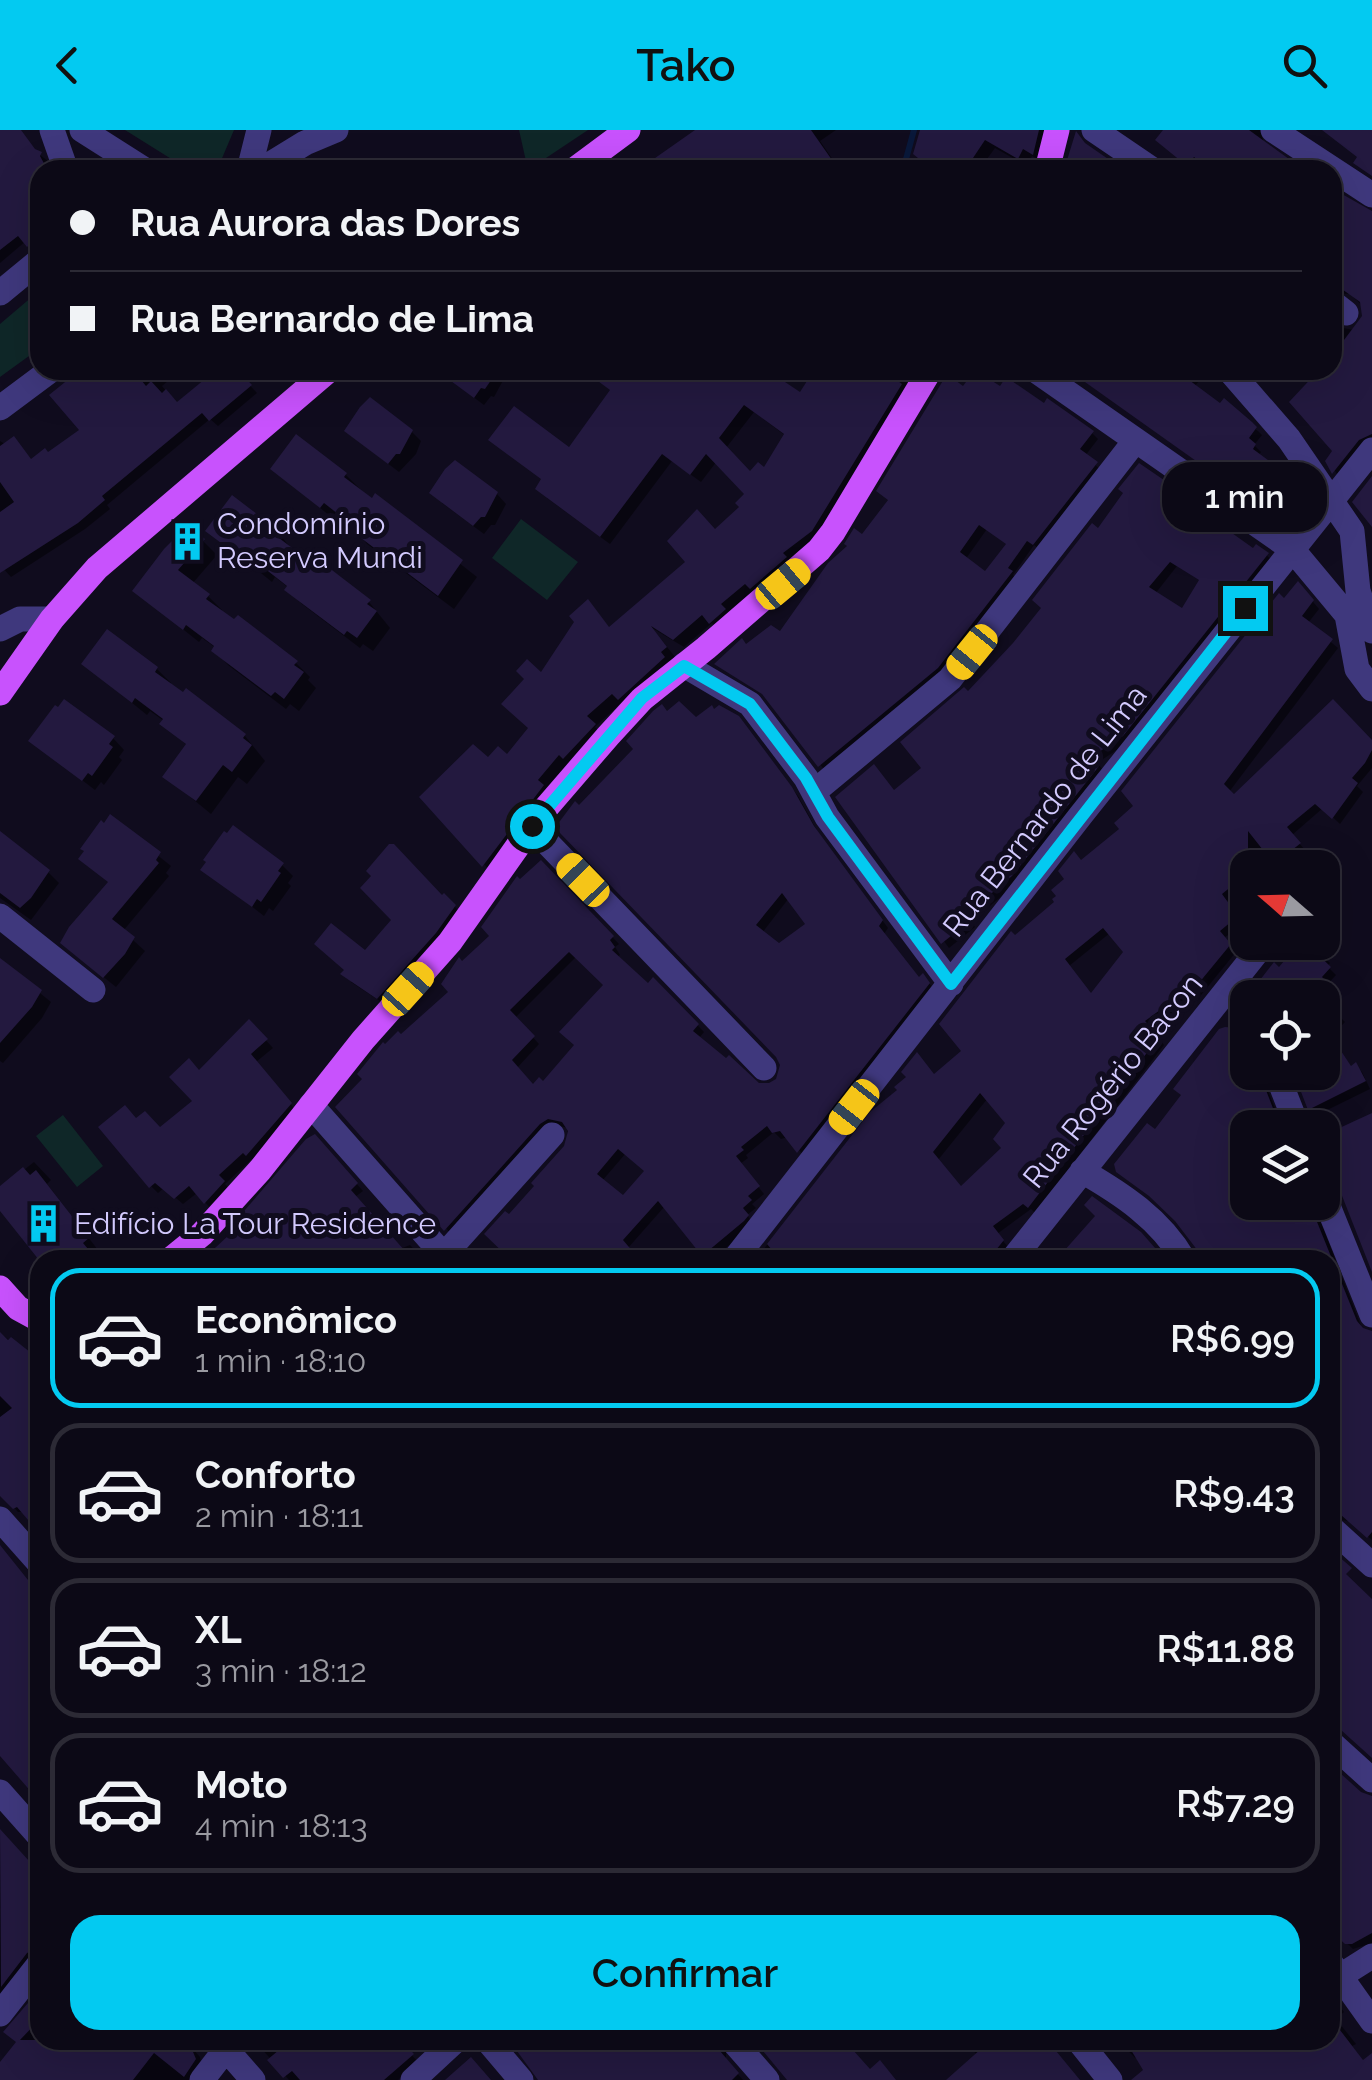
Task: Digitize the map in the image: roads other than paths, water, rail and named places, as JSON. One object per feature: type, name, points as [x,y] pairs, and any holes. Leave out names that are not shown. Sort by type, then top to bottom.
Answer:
[{"type":"main road","points":[[588,160],[628,130]]},
{"type":"main road","points":[[1050,160],[1057,130]]},
{"type":"main road","points":[[0,693],[52,619],[97,568],[316,380]]},
{"type":"main road","points":[[190,1250],[260,1170],[363,1040],[450,942],[532,826],[642,698],[819,550],[924,380]]},
{"type":"main road","points":[[0,1288],[18,1308],[30,1315]]},
{"type":"street","points":[[52,130],[62,160]]},
{"type":"street","points":[[82,130],[129,160]]},
{"type":"street","points":[[252,160],[260,130]]},
{"type":"street","points":[[1094,130],[1138,160]]},
{"type":"street","points":[[1273,130],[1319,160]]},
{"type":"street","points":[[277,160],[330,131]]},
{"type":"street","points":[[1342,175],[1372,195]]},
{"type":"street","points":[[0,293],[30,268]]},
{"type":"street","points":[[0,408],[38,380]]},
{"type":"street","points":[[1049,380],[1292,549],[1347,615],[1357,669],[1372,689]]},
{"type":"street","points":[[1238,380],[1289,439],[1352,531],[1358,590],[1372,631]]},
{"type":"street","points":[[814,792],[950,679],[1135,441]]},
{"type":"street","name":"Rua Bernardo de Lima","points":[[742,1250],[1372,450]]},
{"type":"street","points":[[0,629],[20,619],[52,619]]},
{"type":"street","points":[[684,666],[750,704],[951,984]]},
{"type":"street","points":[[532,826],[764,1068]]},
{"type":"street","points":[[0,916],[93,990]]},
{"type":"street","name":"Rua Rogério Bacon","points":[[1020,1250],[1251,960]]},
{"type":"street","points":[[1238,976],[1240,980]]},
{"type":"street","points":[[312,1105],[440,1250]]},
{"type":"street","points":[[452,1250],[552,1135]]},
{"type":"street","points":[[1082,1171],[1144,1212],[1176,1250]]},
{"type":"street","points":[[1334,1220],[1372,1315]]},
{"type":"street","points":[[0,1519],[30,1553]]},
{"type":"street","points":[[1340,1536],[1372,1564]]},
{"type":"street","points":[[1340,1751],[1372,1780]]},
{"type":"street","points":[[0,1792],[30,1826]]},
{"type":"street","points":[[1340,1967],[1372,1956]]},
{"type":"street","points":[[1340,1974],[1372,2021]]},
{"type":"street","points":[[0,2014],[30,1976]]},
{"type":"street","points":[[202,2080],[219,2050]]},
{"type":"street","points":[[226,2050],[253,2080]]},
{"type":"street","points":[[412,2080],[445,2050]]},
{"type":"street","points":[[496,2050],[521,2080]]},
{"type":"street","points":[[741,2050],[768,2080]]},
{"type":"street","points":[[1086,2050],[1110,2080]]},
{"type":"waterway","points":[[906,160],[914,130]]},
{"type":"place","name":"Condomínio Reserva Mundi","points":[[187,541]]},
{"type":"place","name":"Edifício La Tour Residence","points":[[44,1224]]}]
